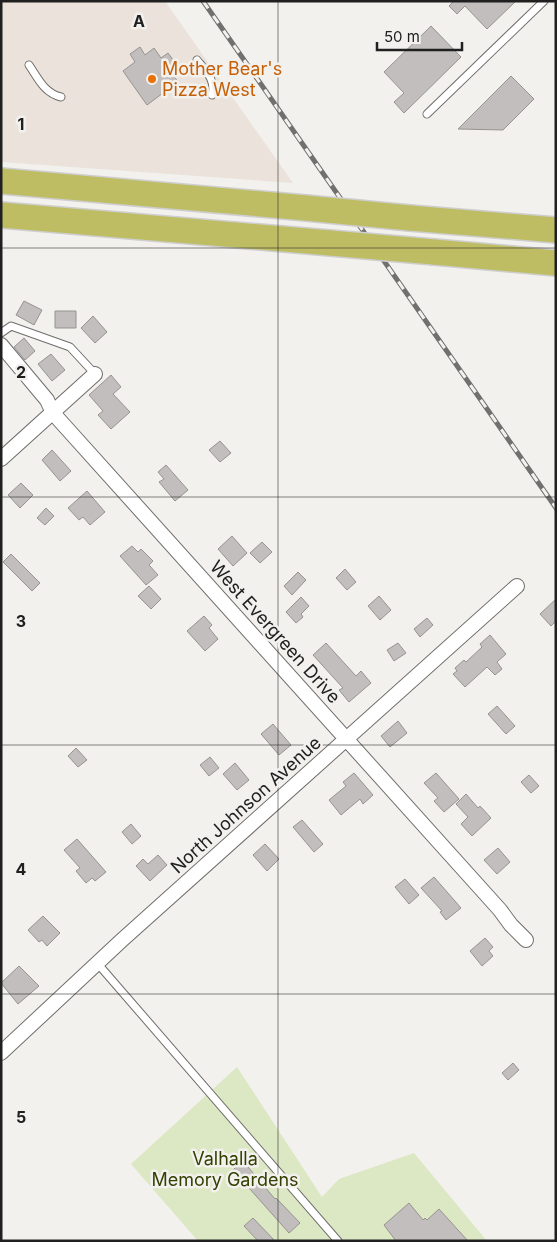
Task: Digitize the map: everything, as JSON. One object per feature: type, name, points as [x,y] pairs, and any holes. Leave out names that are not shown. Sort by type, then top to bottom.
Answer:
[{"type":"highway","points":[[1,181],[556,230]]},
{"type":"highway","points":[[1,215],[556,263]]},
{"type":"street","name":"West Evergreen Drive","points":[[1,345],[48,400],[53,413],[526,940]]},
{"type":"street","points":[[1,460],[95,374]]},
{"type":"street","name":"North Johnson Avenue","points":[[1,1053],[200,870],[517,586]]},
{"type":"lane","points":[[427,114],[544,1]]},
{"type":"lane","points":[[197,60],[212,80],[214,87],[212,95]]},
{"type":"lane","points":[[29,65],[46,90],[60,97]]},
{"type":"lane","points":[[1,333],[11,326],[70,348],[95,374]]},
{"type":"lane","points":[[98,964],[338,1241]]},
{"type":"shaded area","points":[[1,1],[165,1],[293,183],[1,162]]},
{"type":"green space","name":"Valhalla Memory Gardens","points":[[237,1067],[322,1197],[339,1179],[414,1153],[487,1241],[198,1241],[131,1164]]},
{"type":"building","points":[[454,1],[516,1],[487,29],[465,6],[457,14],[449,6]]},
{"type":"building","points":[[431,26],[461,57],[404,113],[394,102],[404,93],[384,72]]},
{"type":"building","name":"Mother Bear's Pizza West","points":[[140,47],[145,55],[154,48],[161,58],[168,53],[179,68],[172,73],[180,85],[165,95],[163,93],[147,105],[123,71],[135,62],[130,54]]},
{"type":"building","points":[[511,76],[534,99],[503,130],[458,129]]},
{"type":"building","points":[[24,301],[42,310],[34,325],[16,315]]},
{"type":"building","points":[[55,311],[76,311],[76,328],[55,328]]},
{"type":"building","points":[[93,316],[107,332],[95,343],[81,328]]},
{"type":"building","points":[[24,338],[35,351],[25,360],[14,347]]},
{"type":"building","points":[[51,354],[65,370],[52,381],[38,364]]},
{"type":"building","points":[[111,375],[121,387],[113,394],[130,412],[111,429],[98,415],[103,411],[89,395]]},
{"type":"building","points":[[220,441],[231,453],[220,462],[209,450]]},
{"type":"building","points":[[52,450],[71,471],[60,481],[42,460]]},
{"type":"building","points":[[166,465],[188,490],[175,501],[159,482],[164,479],[158,472]]},
{"type":"building","points":[[21,483],[33,495],[20,508],[8,495]]},
{"type":"building","points":[[87,491],[105,512],[90,525],[83,517],[79,520],[68,508]]},
{"type":"building","points":[[46,508],[54,516],[45,525],[37,518]]},
{"type":"building","points":[[232,536],[247,553],[233,566],[218,549]]},
{"type":"building","points":[[262,542],[272,552],[260,563],[250,553]]},
{"type":"building","points":[[132,546],[138,552],[141,549],[153,561],[149,565],[158,575],[146,585],[120,556]]},
{"type":"building","points":[[11,554],[40,583],[32,591],[3,562]]},
{"type":"building","points":[[345,569],[356,582],[347,590],[336,578]]},
{"type":"building","points":[[298,572],[306,580],[292,595],[284,586]]},
{"type":"building","points":[[149,586],[161,599],[151,609],[138,596]]},
{"type":"building","points":[[379,596],[391,610],[380,620],[368,606]]},
{"type":"building","points":[[301,597],[309,606],[301,614],[303,617],[296,623],[286,612]]},
{"type":"building","points":[[556,599],[556,621],[551,626],[540,614]]},
{"type":"building","points":[[204,616],[212,625],[209,628],[218,639],[205,651],[187,631]]},
{"type":"building","points":[[427,618],[433,625],[420,637],[414,629]]},
{"type":"building","points":[[490,635],[506,654],[497,662],[502,669],[495,675],[487,667],[465,687],[453,674],[457,671],[455,668],[464,660],[466,662],[482,647],[480,644]]},
{"type":"building","points":[[326,643],[356,676],[361,671],[371,683],[349,702],[339,690],[343,688],[313,655]]},
{"type":"building","points":[[398,643],[406,653],[394,661],[387,650]]},
{"type":"building","points":[[497,706],[515,726],[506,734],[488,714]]},
{"type":"building","points":[[398,721],[407,733],[390,747],[381,736]]},
{"type":"building","points":[[273,724],[291,745],[279,755],[261,734]]},
{"type":"building","points":[[76,748],[87,760],[78,767],[68,756]]},
{"type":"building","points":[[210,757],[219,768],[209,776],[200,765]]},
{"type":"building","points":[[235,763],[249,780],[237,790],[223,774]]},
{"type":"building","points":[[354,773],[373,795],[363,804],[360,799],[341,815],[329,800],[346,786],[343,782]]},
{"type":"building","points":[[436,773],[459,799],[444,812],[434,801],[438,798],[424,783]]},
{"type":"building","points":[[529,775],[539,786],[531,793],[521,782]]},
{"type":"building","points":[[466,794],[478,808],[480,806],[491,818],[472,836],[461,824],[468,817],[456,804]]},
{"type":"building","points":[[302,820],[323,844],[314,852],[293,827]]},
{"type":"building","points":[[131,824],[141,836],[132,844],[122,832]]},
{"type":"building","points":[[77,839],[106,872],[95,881],[92,878],[86,883],[76,871],[80,868],[64,850]]},
{"type":"building","points":[[265,844],[279,859],[267,871],[253,855]]},
{"type":"building","points":[[498,848],[510,862],[497,874],[484,860]]},
{"type":"building","points":[[158,855],[167,865],[150,881],[136,866],[143,859],[148,864]]},
{"type":"building","points":[[434,877],[461,908],[446,920],[440,912],[442,911],[421,888]]},
{"type":"building","points":[[405,879],[419,895],[409,904],[395,887]]},
{"type":"building","points":[[43,916],[60,933],[47,946],[42,940],[39,942],[28,930]]},
{"type":"building","points":[[485,938],[493,947],[489,951],[493,956],[482,966],[470,951]]},
{"type":"building","points":[[19,966],[39,986],[18,1004],[1,983]]},
{"type":"building","points":[[513,1063],[519,1070],[508,1080],[502,1073]]},
{"type":"building","points":[[243,1161],[275,1199],[300,1223],[289,1233],[233,1170]]},
{"type":"building","points":[[409,1203],[423,1220],[425,1218],[427,1220],[439,1209],[468,1241],[396,1241],[384,1225]]},
{"type":"building","points":[[253,1218],[275,1241],[258,1241],[244,1226]]},
{"type":"railway","points":[[203,1],[556,508]]},
{"type":"place","name":"Mother Bear's Pizza West","points":[[152,79]]}]
